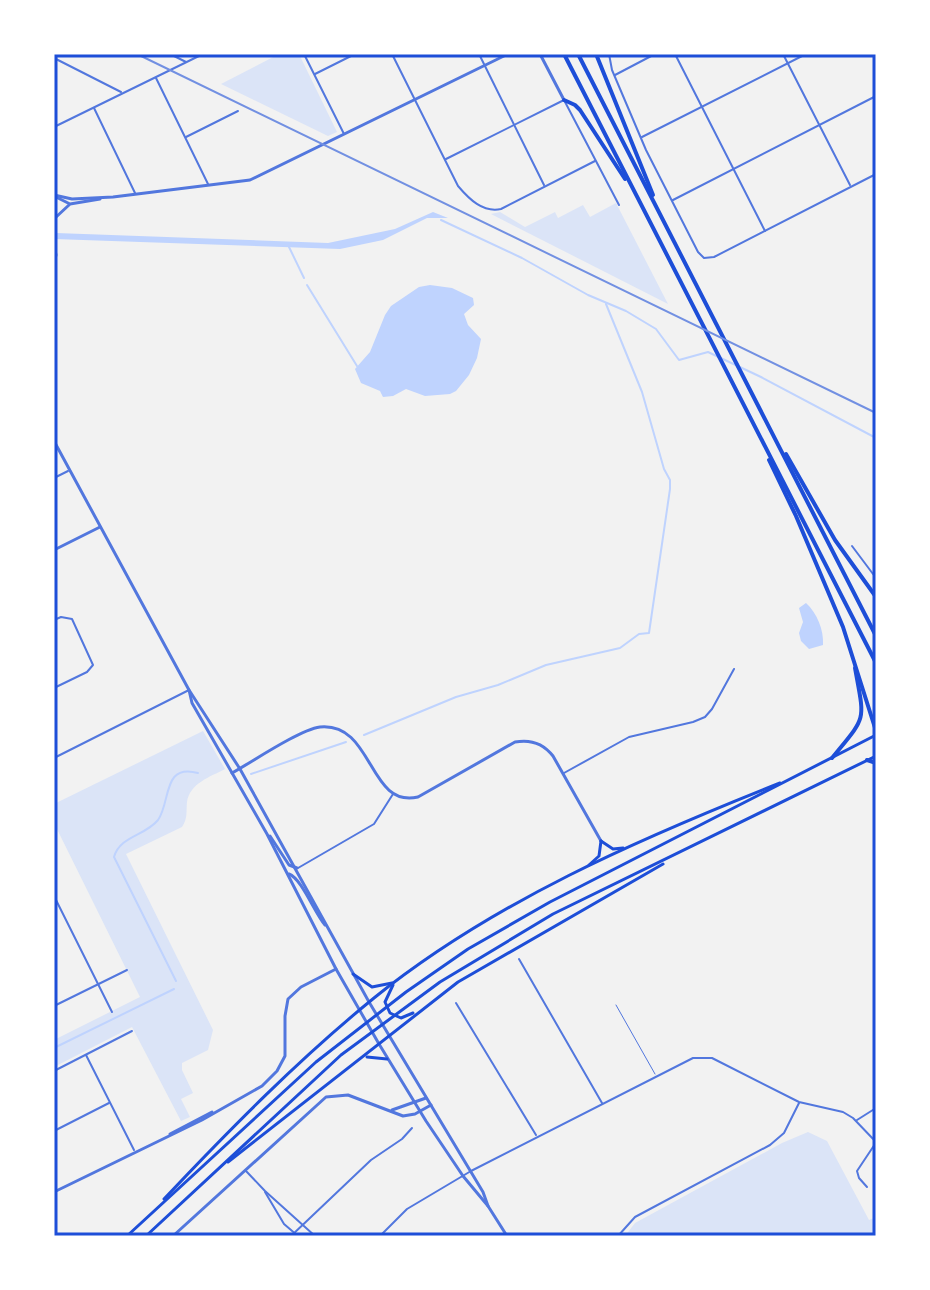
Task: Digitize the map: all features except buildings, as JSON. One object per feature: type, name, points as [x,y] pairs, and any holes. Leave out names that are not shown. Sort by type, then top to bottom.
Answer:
[{"type":"highway","points":[[564,54],[876,663]]},
{"type":"highway","points":[[578,54],[876,636]]},
{"type":"highway","points":[[596,54],[662,219]]},
{"type":"highway","points":[[564,100],[580,110],[638,198]]},
{"type":"highway","points":[[749,414],[806,537],[852,654],[876,733]]},
{"type":"highway","points":[[778,443],[795,467],[835,540],[876,597]]},
{"type":"highway","points":[[832,758],[855,732],[862,714],[852,654]]},
{"type":"highway","points":[[867,760],[876,763]]},
{"type":"main road","points":[[144,1219],[335,1047],[400,996],[468,949],[529,913],[876,733]]},
{"type":"main road","points":[[146,1236],[341,1055],[405,1006],[528,927],[876,756]]},
{"type":"main road","points":[[579,872],[599,856],[601,841],[618,849],[800,775]]},
{"type":"main road","points":[[127,1236],[326,1038],[369,1002],[489,920],[635,843]]},
{"type":"main road","points":[[220,1167],[250,1147],[420,1009],[458,982],[680,854]]},
{"type":"main road","points":[[353,974],[372,987],[395,982]]},
{"type":"main road","points":[[395,982],[385,1002],[390,1013],[401,1018],[420,1009]]},
{"type":"main road","points":[[363,1058],[387,1059]]},
{"type":"street","points":[[170,54],[186,62]]},
{"type":"street","points":[[54,127],[203,54]]},
{"type":"street","points":[[304,54],[344,134]]},
{"type":"street","points":[[314,74],[355,54]]},
{"type":"street","points":[[392,54],[458,186],[466,196],[491,210],[501,209],[595,161]]},
{"type":"street","points":[[479,54],[545,186]]},
{"type":"street","points":[[54,196],[103,198],[255,179],[508,54]]},
{"type":"street","points":[[540,54],[619,205]]},
{"type":"street","points":[[609,54],[614,75],[641,137],[698,252],[706,258],[714,257],[876,174]]},
{"type":"street","points":[[614,75],[655,54]]},
{"type":"street","points":[[675,54],[765,231]]},
{"type":"street","points":[[783,54],[851,187]]},
{"type":"street","points":[[641,137],[806,54]]},
{"type":"street","points":[[54,58],[123,93]]},
{"type":"street","points":[[155,77],[209,185]]},
{"type":"street","points":[[672,201],[876,96]]},
{"type":"street","points":[[445,160],[564,100]]},
{"type":"street","points":[[94,107],[136,195]]},
{"type":"street","points":[[185,138],[238,111]]},
{"type":"street","points":[[54,196],[70,204]]},
{"type":"street","points":[[54,219],[70,204],[103,198]]},
{"type":"street","points":[[54,210],[54,219]]},
{"type":"street","points":[[54,245],[54,263]]},
{"type":"street","points":[[54,441],[189,690],[240,769],[369,1002],[507,1236]]},
{"type":"street","points":[[54,478],[69,471]]},
{"type":"street","points":[[54,550],[100,527]]},
{"type":"street","points":[[852,546],[876,578]]},
{"type":"street","points":[[54,620],[72,619],[93,661],[91,669],[54,688]]},
{"type":"street","points":[[562,773],[629,737],[705,717],[734,669]]},
{"type":"street","points":[[54,758],[189,690]]},
{"type":"street","points":[[189,690],[192,703],[289,874],[359,1011],[414,1104],[463,1176],[488,1206]]},
{"type":"street","points":[[232,773],[309,731],[329,728],[346,732],[354,739],[382,784],[393,794],[406,799],[418,797],[515,742],[536,742],[548,750],[601,841]]},
{"type":"street","points":[[297,868],[371,826],[393,794]]},
{"type":"street","points":[[265,830],[289,865],[297,868]]},
{"type":"street","points":[[289,874],[297,878],[311,907],[332,935]]},
{"type":"street","points":[[54,896],[112,1012]]},
{"type":"street","points":[[519,959],[602,1103]]},
{"type":"street","points":[[54,1192],[258,1089],[277,1071],[285,1053],[288,999],[301,987],[336,969]]},
{"type":"street","points":[[54,1006],[127,970]]},
{"type":"street","points":[[456,1003],[537,1137]]},
{"type":"street","points":[[54,1071],[132,1031]]},
{"type":"street","points":[[86,1055],[135,1151]]},
{"type":"street","points":[[380,1236],[407,1209],[471,1171],[693,1058],[712,1058],[799,1102],[843,1112],[856,1121],[876,1142],[858,1168],[859,1178],[867,1187]]},
{"type":"street","points":[[173,1236],[326,1097],[344,1094],[403,1116],[420,1112],[431,1105]]},
{"type":"street","points":[[389,1110],[426,1098]]},
{"type":"street","points":[[54,1131],[110,1102]]},
{"type":"street","points":[[618,1236],[635,1217],[779,1138],[799,1102]]},
{"type":"street","points":[[856,1121],[876,1108]]},
{"type":"street","points":[[292,1234],[371,1160],[402,1139],[412,1128]]},
{"type":"street","points":[[246,1171],[315,1236]]},
{"type":"street","points":[[265,1191],[292,1234],[298,1236]]},
{"type":"lane","points":[[616,1005],[657,1076]]},
{"type":"shaded area","points":[[279,54],[299,54],[337,132],[328,136],[221,84]]},
{"type":"shaded area","points":[[616,203],[668,304],[491,214],[500,212],[525,227],[555,212],[558,218],[583,205],[590,217]]},
{"type":"shaded area","points":[[203,731],[225,769],[192,790],[182,827],[126,854],[213,1030],[208,1050],[182,1063],[182,1070],[193,1093],[181,1099],[190,1117],[181,1121],[132,1027],[54,1067],[54,1040],[140,997],[54,823],[54,804]]},
{"type":"shaded area","points":[[808,1132],[827,1141],[869,1220],[876,1217],[876,1236],[625,1236],[635,1223]]},
{"type":"water","points":[[433,212],[448,218],[427,218],[383,240],[340,249],[54,239],[56,233],[328,243],[395,229]]},
{"type":"water","points":[[419,287],[452,288],[473,298],[474,305],[464,314],[468,325],[481,339],[477,358],[469,375],[450,394],[425,396],[406,389],[383,397],[380,391],[361,383],[355,369],[370,352],[391,306]]},
{"type":"water","points":[[806,603],[816,617],[823,639],[823,645],[809,649],[801,641],[799,633],[803,622],[799,608]]},
{"type":"waterway","points":[[441,220],[522,258],[588,295],[626,311],[656,329],[679,360],[708,352],[876,438]]},
{"type":"waterway","points":[[289,247],[304,278]]},
{"type":"waterway","points":[[307,285],[357,366]]},
{"type":"waterway","points":[[364,735],[456,697],[498,685],[546,665],[620,648],[639,634],[649,633],[670,480],[642,392],[606,304]]},
{"type":"waterway","points":[[251,774],[346,742]]},
{"type":"waterway","points":[[176,981],[114,857],[127,840],[158,820],[173,779],[186,771],[198,773]]},
{"type":"waterway","points":[[54,1048],[174,989]]},
{"type":"railway","points":[[137,54],[876,413]]}]
